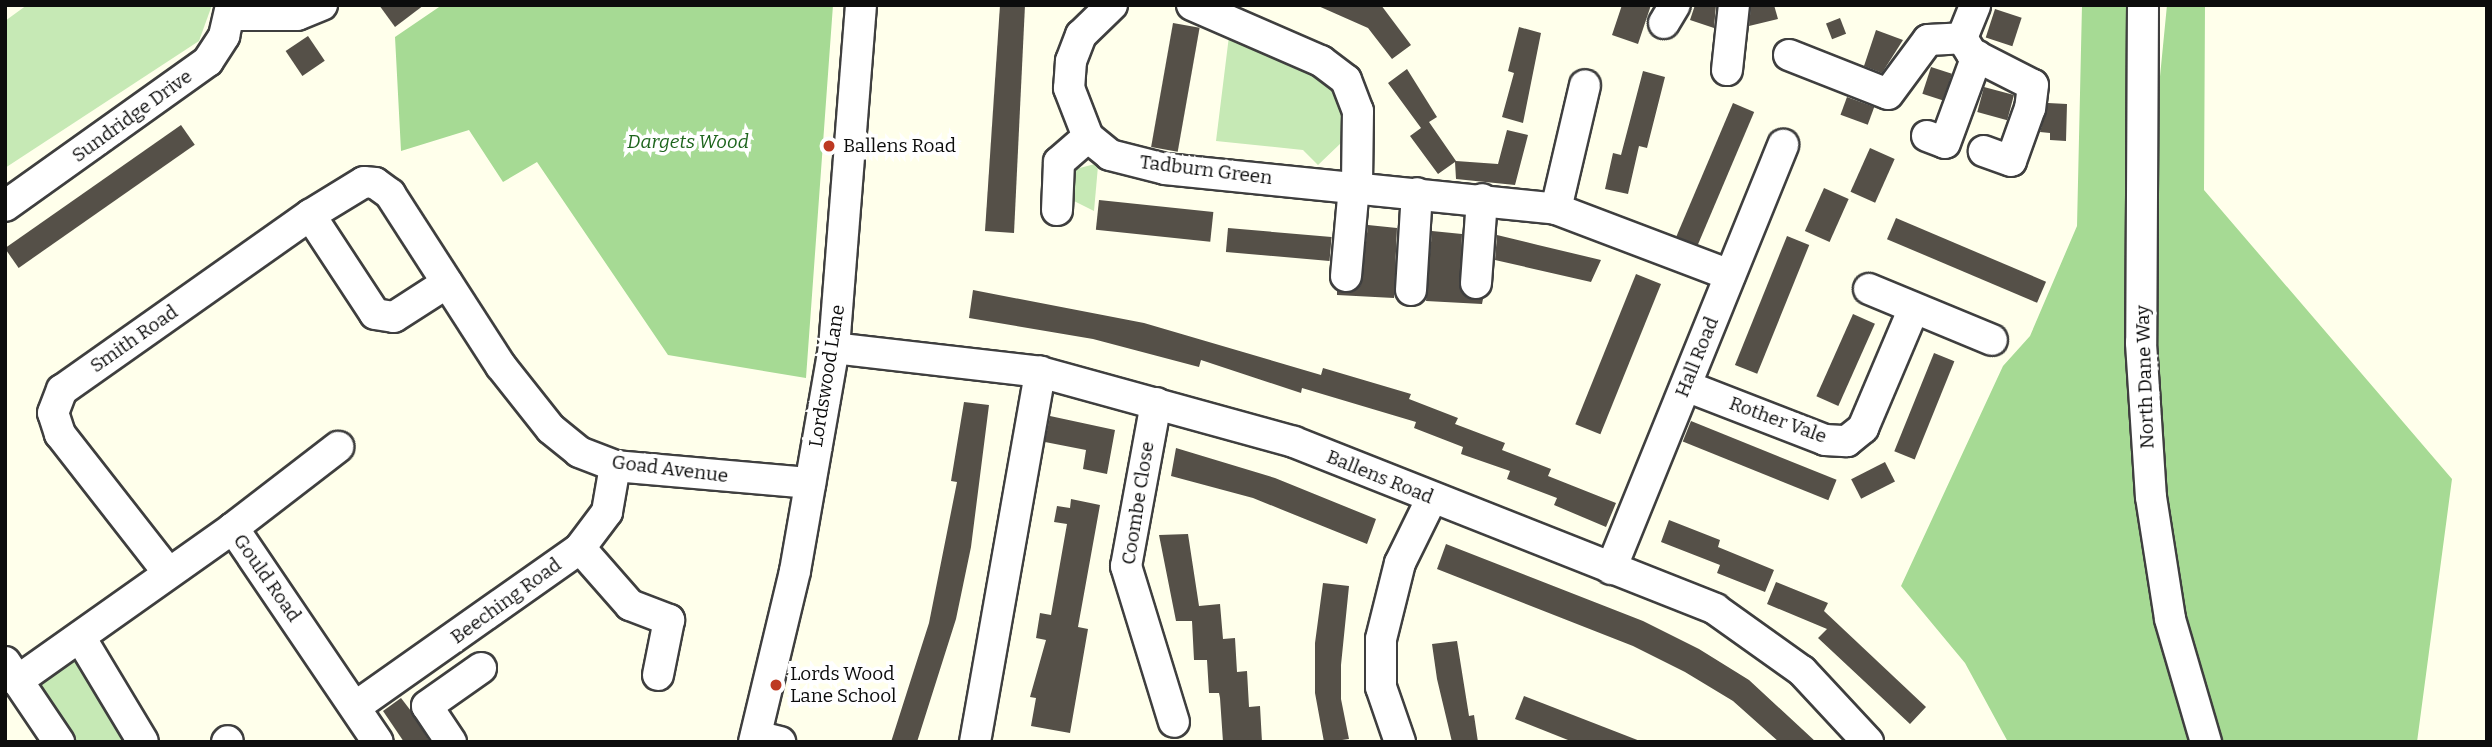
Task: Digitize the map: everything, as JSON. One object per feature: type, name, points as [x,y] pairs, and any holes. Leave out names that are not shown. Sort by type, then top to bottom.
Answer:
[{"type":"street","points":[[231,10],[296,15],[322,5]]},
{"type":"street","name":"Lordswood Lane","points":[[764,740],[834,348],[861,5]]},
{"type":"street","points":[[1192,5],[1321,61],[1346,80],[1358,111],[1355,186],[1346,276]]},
{"type":"street","points":[[1727,70],[1734,5]]},
{"type":"street","points":[[1927,136],[1945,143],[1970,47],[1975,5]]},
{"type":"street","name":"North Dane Way","points":[[2143,5],[2141,343],[2151,497],[2170,619],[2206,742]]},
{"type":"street","points":[[1057,210],[1059,162],[1088,137],[1069,88],[1071,61],[1081,35],[1099,9]]},
{"type":"street","name":"Sundridge Drive","points":[[5,206],[208,61],[231,10]]},
{"type":"street","points":[[1789,55],[1888,94],[1928,40],[1970,47],[2033,85],[2030,108],[2011,160],[1984,150]]},
{"type":"street","points":[[1556,209],[1585,85]]},
{"type":"street","name":"Tadburn Green","points":[[1088,137],[1110,155],[1164,169],[1355,186],[1556,209],[1730,275]]},
{"type":"street","name":"Hall Road","points":[[1611,569],[1783,145]]},
{"type":"street","name":"Smith Road","points":[[167,571],[60,434],[53,413],[62,390],[310,215],[364,182],[375,183],[390,194]]},
{"type":"street","points":[[1411,290],[1417,193]]},
{"type":"street","name":"Goad Avenue","points":[[390,194],[501,366],[551,429],[579,452],[615,466],[810,483]]},
{"type":"street","points":[[1476,283],[1482,199]]},
{"type":"street","points":[[310,215],[375,313],[394,317],[446,283]]},
{"type":"street","points":[[1869,289],[1992,340]]},
{"type":"street","name":"Rother Vale","points":[[1686,386],[1825,440],[1847,441],[1863,428],[1914,308]]},
{"type":"street","name":"Ballens Road","points":[[834,348],[1040,372],[1294,442],[1715,609],[1802,671],[1868,742]]},
{"type":"street","points":[[975,742],[1040,372]]},
{"type":"street","name":"Coombe Close","points":[[1156,403],[1126,566],[1131,594],[1174,722]]},
{"type":"street","points":[[233,528],[338,447]]},
{"type":"street","name":"Beeching Road","points":[[355,707],[580,548],[607,512],[615,466]]},
{"type":"street","points":[[1400,742],[1381,687],[1381,639],[1400,563],[1432,498]]},
{"type":"street","name":"Gould Road","points":[[11,671],[80,637],[167,571],[233,528],[379,742]]},
{"type":"street","points":[[580,548],[630,605],[672,610],[658,675]]},
{"type":"street","points":[[80,637],[144,742]]},
{"type":"street","points":[[451,742],[427,706],[481,668]]},
{"type":"street","points":[[11,671],[59,742]]},
{"type":"green space","points":[[27,5],[212,5],[199,41],[5,168],[5,21]]},
{"type":"green space","name":"Dargets Wood","points":[[442,5],[833,5],[806,378],[668,355],[537,162],[503,182],[469,130],[401,151],[395,37]]},
{"type":"green space","points":[[2082,5],[2131,5],[2147,209],[2167,5],[2205,5],[2204,190],[2452,479],[2417,742],[2008,742],[1965,663],[1901,586],[2003,366],[2030,336],[2077,226]]},
{"type":"green space","points":[[1229,36],[1316,73],[1341,99],[1342,142],[1318,165],[1303,150],[1216,141]]},
{"type":"green space","points":[[1095,164],[1098,166],[1094,211],[1070,199],[1068,171]]},
{"type":"green space","points":[[76,656],[138,742],[67,742],[32,684]]},
{"type":"building","points":[[379,5],[424,5],[395,27]]},
{"type":"building","points":[[1000,5],[1025,5],[1014,233],[985,231]]},
{"type":"building","points":[[1316,5],[1381,5],[1411,45],[1392,59],[1368,28]]},
{"type":"building","points":[[1622,5],[1651,5],[1638,44],[1612,35]]},
{"type":"building","points":[[1695,5],[1716,5],[1714,28],[1690,20]]},
{"type":"building","points":[[1751,5],[1774,5],[1778,19],[1749,26]]},
{"type":"building","points":[[1995,9],[2022,18],[2012,46],[1986,38]]},
{"type":"building","points":[[1840,18],[1846,34],[1832,39],[1826,23]]},
{"type":"building","points":[[1173,23],[1200,28],[1178,152],[1151,147]]},
{"type":"building","points":[[1519,27],[1541,33],[1523,123],[1502,117],[1514,73],[1508,71]]},
{"type":"building","points":[[1876,30],[1903,40],[1882,73],[1864,66]]},
{"type":"building","points":[[308,36],[325,61],[302,76],[286,51]]},
{"type":"building","points":[[1931,67],[1952,74],[1943,100],[1922,94]]},
{"type":"building","points":[[1407,69],[1437,117],[1429,122],[1456,161],[1498,164],[1507,130],[1528,135],[1515,185],[1456,179],[1455,162],[1438,174],[1410,136],[1421,128],[1388,83]]},
{"type":"building","points":[[1643,71],[1665,77],[1647,148],[1639,146],[1628,194],[1605,189],[1613,153],[1621,155]]},
{"type":"building","points":[[1984,87],[2014,95],[2007,120],[1977,112]]},
{"type":"building","points":[[1847,97],[1874,107],[1868,125],[1841,115]]},
{"type":"building","points":[[1733,103],[1754,112],[1698,245],[1676,236]]},
{"type":"building","points":[[2048,103],[2067,104],[2066,141],[2050,140],[2050,133],[2040,132]]},
{"type":"building","points":[[181,125],[195,145],[19,268],[5,248]]},
{"type":"building","points":[[1870,148],[1895,159],[1875,203],[1850,192]]},
{"type":"building","points":[[1824,188],[1849,199],[1830,242],[1805,231]]},
{"type":"building","points":[[1099,200],[1213,212],[1210,242],[1096,230]]},
{"type":"building","points":[[1896,218],[2046,282],[2037,303],[1887,239]]},
{"type":"building","points":[[1368,225],[1397,228],[1394,298],[1337,295],[1337,291],[1353,292],[1361,285]]},
{"type":"building","points":[[1228,228],[1332,237],[1330,261],[1226,252]]},
{"type":"building","points":[[1432,231],[1462,234],[1460,290],[1467,298],[1483,299],[1482,304],[1426,301]]},
{"type":"building","points":[[1497,235],[1601,260],[1591,282],[1495,260]]},
{"type":"building","points":[[1787,236],[1809,245],[1757,374],[1735,365]]},
{"type":"building","points":[[1636,274],[1661,284],[1600,434],[1575,424]]},
{"type":"building","points":[[973,290],[1144,323],[1321,375],[1323,368],[1411,394],[1409,399],[1458,418],[1455,424],[1505,443],[1502,450],[1551,469],[1548,476],[1616,503],[1606,527],[1554,505],[1557,498],[1507,479],[1510,471],[1461,454],[1463,447],[1414,428],[1416,422],[1302,388],[1301,393],[1201,360],[1199,367],[1093,339],[969,318]]},
{"type":"building","points":[[1853,314],[1875,324],[1838,406],[1816,396]]},
{"type":"building","points":[[1934,353],[1954,361],[1915,460],[1894,451]]},
{"type":"building","points":[[964,402],[989,405],[971,547],[956,619],[917,742],[891,742],[929,623],[957,482],[951,481]]},
{"type":"building","points":[[1050,416],[1115,430],[1107,474],[1083,469],[1086,450],[1045,442]]},
{"type":"building","points":[[1691,421],[1837,480],[1828,500],[1683,441]]},
{"type":"building","points":[[1176,448],[1275,478],[1376,519],[1367,544],[1253,498],[1171,476]]},
{"type":"building","points":[[1885,462],[1895,482],[1861,499],[1851,479]]},
{"type":"building","points":[[1071,499],[1100,505],[1078,627],[1088,629],[1070,733],[1031,726],[1036,698],[1030,697],[1046,640],[1036,638],[1040,613],[1051,615],[1067,524],[1054,522],[1057,506],[1070,508]]},
{"type":"building","points":[[1669,520],[1720,540],[1718,547],[1774,570],[1765,592],[1717,573],[1720,565],[1661,542]]},
{"type":"building","points":[[1188,534],[1199,606],[1220,604],[1223,639],[1235,638],[1237,672],[1247,671],[1249,707],[1260,706],[1262,742],[1223,742],[1219,693],[1209,693],[1207,660],[1194,660],[1192,621],[1176,621],[1159,535]]},
{"type":"building","points":[[1446,544],[1643,621],[1699,649],[1749,680],[1816,742],[1779,742],[1733,701],[1685,672],[1633,646],[1437,569]]},
{"type":"building","points":[[1776,582],[1828,603],[1824,611],[1926,707],[1910,724],[1818,638],[1827,629],[1767,604]]},
{"type":"building","points":[[1323,583],[1349,586],[1341,665],[1341,699],[1349,739],[1328,742],[1324,742],[1315,693],[1315,643]]},
{"type":"building","points":[[1457,641],[1469,716],[1474,715],[1478,742],[1452,742],[1437,679],[1432,644]]},
{"type":"building","points":[[1524,696],[1640,741],[1573,742],[1515,719]]},
{"type":"building","points":[[401,698],[430,742],[404,742],[383,711]]},
{"type":"place","name":"Ballens Road","points":[[829,146]]},
{"type":"place","name":"Lords Wood Lane School","points":[[776,685]]}]
